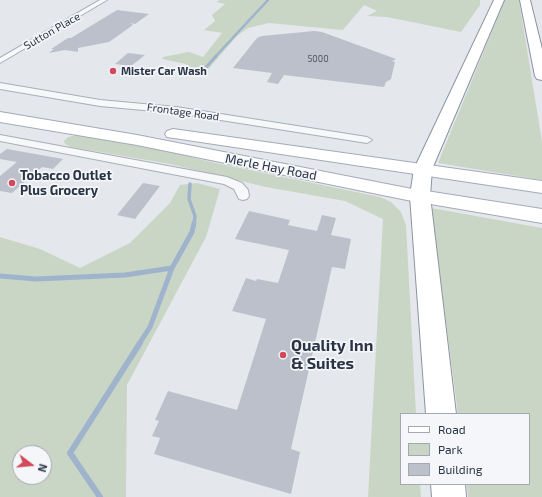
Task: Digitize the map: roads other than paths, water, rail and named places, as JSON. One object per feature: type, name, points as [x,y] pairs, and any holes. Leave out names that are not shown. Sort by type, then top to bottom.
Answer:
[{"type":"main road","points":[[441,413],[420,196],[423,169],[499,0]]},
{"type":"main road","points":[[525,0],[542,76]]},
{"type":"main road","name":"Merle Hay Road","points":[[0,106],[148,130],[542,187]]},
{"type":"main road","name":"Merle Hay Road","points":[[0,117],[137,140],[420,196],[542,216]]},
{"type":"main road","points":[[448,485],[450,497]]},
{"type":"street","name":"Sutton Place","points":[[0,61],[104,0]]},
{"type":"street","name":"Frontage Road","points":[[0,86],[100,103],[176,110],[367,140]]},
{"type":"street","points":[[0,138],[227,181],[238,186],[242,190],[244,196]]},
{"type":"waterway","points":[[215,57],[268,0]]},
{"type":"waterway","points":[[201,73],[216,56]]},
{"type":"waterway","points":[[190,184],[189,199],[195,216],[194,224]]},
{"type":"waterway","points":[[172,268],[192,232],[194,223]]},
{"type":"waterway","points":[[0,276],[36,279],[125,275],[172,268]]},
{"type":"waterway","points":[[139,344],[150,327],[172,268]]},
{"type":"waterway","points":[[100,497],[70,453],[140,343]]},
{"type":"place","name":"Mister Car Wash","points":[[113,71]]},
{"type":"place","name":"Tobacco Outlet Plus Grocery","points":[[12,183]]},
{"type":"place","name":"Quality Inn & Suites","points":[[283,355]]}]
